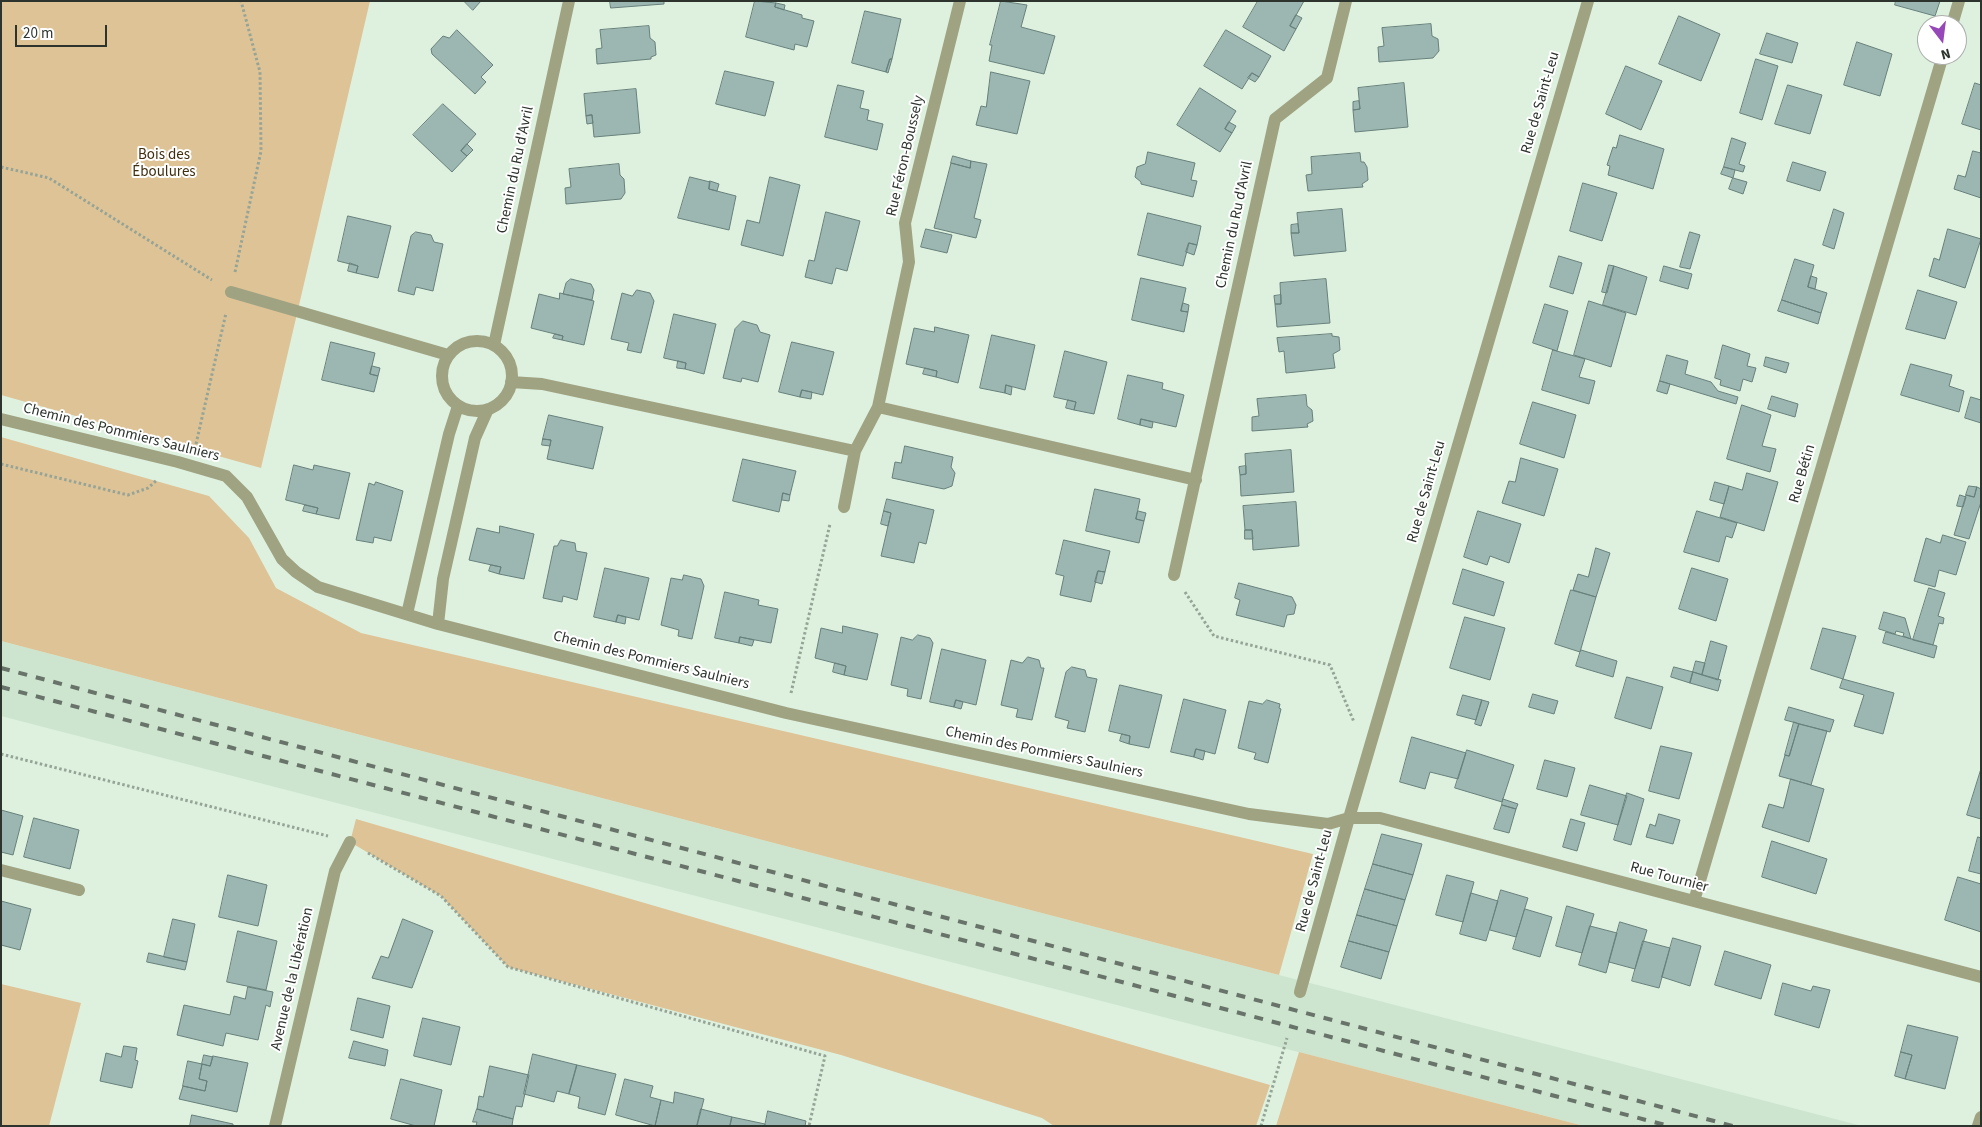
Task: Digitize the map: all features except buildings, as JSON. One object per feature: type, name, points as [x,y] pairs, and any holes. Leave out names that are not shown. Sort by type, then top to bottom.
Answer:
[{"type":"street","name":"Chemin du Ru d'Avril","points":[[494,345],[569,1]]},
{"type":"street","name":"Rue Féron-Boussely","points":[[878,407],[909,262],[905,223],[960,1]]},
{"type":"street","name":"Chemin du Ru d'Avril","points":[[1174,575],[1275,119],[1327,78],[1346,1]]},
{"type":"street","name":"Rue de Saint-Leu","points":[[1300,992],[1349,818],[1588,1]]},
{"type":"street","points":[[1955,15],[1959,1]]},
{"type":"street","name":"Rue Bétin","points":[[1694,901],[1940,65]]},
{"type":"street","points":[[231,292],[448,355]]},
{"type":"street","points":[[474,340],[494,345],[509,361],[511,382],[507,394],[499,403],[488,409],[468,410],[458,406],[444,388],[441,377],[443,365],[448,355],[456,348],[474,340]]},
{"type":"street","points":[[511,382],[542,384],[855,451]]},
{"type":"street","points":[[407,614],[449,434],[458,406]]},
{"type":"street","points":[[844,507],[855,451],[878,407],[1196,480]]},
{"type":"street","points":[[438,624],[444,579],[475,438],[488,409]]},
{"type":"street","name":"Chemin des Pommiers Saulniers","points":[[1,419],[184,463],[226,476],[247,497],[282,559],[296,572],[318,586],[438,624],[786,713],[1249,814],[1328,824],[1349,818]]},
{"type":"street","name":"Rue Tournier","points":[[1349,818],[1380,818],[1981,977]]},
{"type":"street","name":"Avenue de la Libération","points":[[275,1126],[335,871],[350,842]]},
{"type":"street","points":[[1,870],[79,890]]},
{"type":"street","points":[[1978,1126],[1981,1117]]},
{"type":"path","points":[[1,464],[128,495],[148,488],[184,463],[231,292],[262,151],[260,72],[241,1]]},
{"type":"path","points":[[1,167],[49,178],[231,292]]},
{"type":"path","points":[[786,713],[830,522],[844,507]]},
{"type":"path","points":[[1174,575],[1214,636],[1330,665],[1368,755]]},
{"type":"path","points":[[1,754],[350,842],[441,896],[508,967],[825,1056],[809,1126]]},
{"type":"path","points":[[1261,1126],[1286,1038]]},
{"type":"shaded area","points":[[1,641],[1862,1126],[1584,1126],[1,716]]},
{"type":"green space","name":"Bois des Éboulures","points":[[1,1],[370,1],[261,468],[1,395]]},
{"type":"green space","points":[[1,437],[209,496],[249,538],[276,588],[361,633],[1313,854],[1279,975],[1,641]]},
{"type":"green space","points":[[356,819],[1270,1085],[1256,1126],[1054,1126],[1042,1118],[841,1055],[508,967],[441,896],[350,842]]},
{"type":"green space","points":[[1,984],[81,1003],[49,1126],[1,1126]]},
{"type":"green space","points":[[1299,1052],[1584,1126],[1276,1126]]},
{"type":"railway","points":[[1,668],[1733,1126]]},
{"type":"railway","points":[[1,687],[1669,1126]]}]
